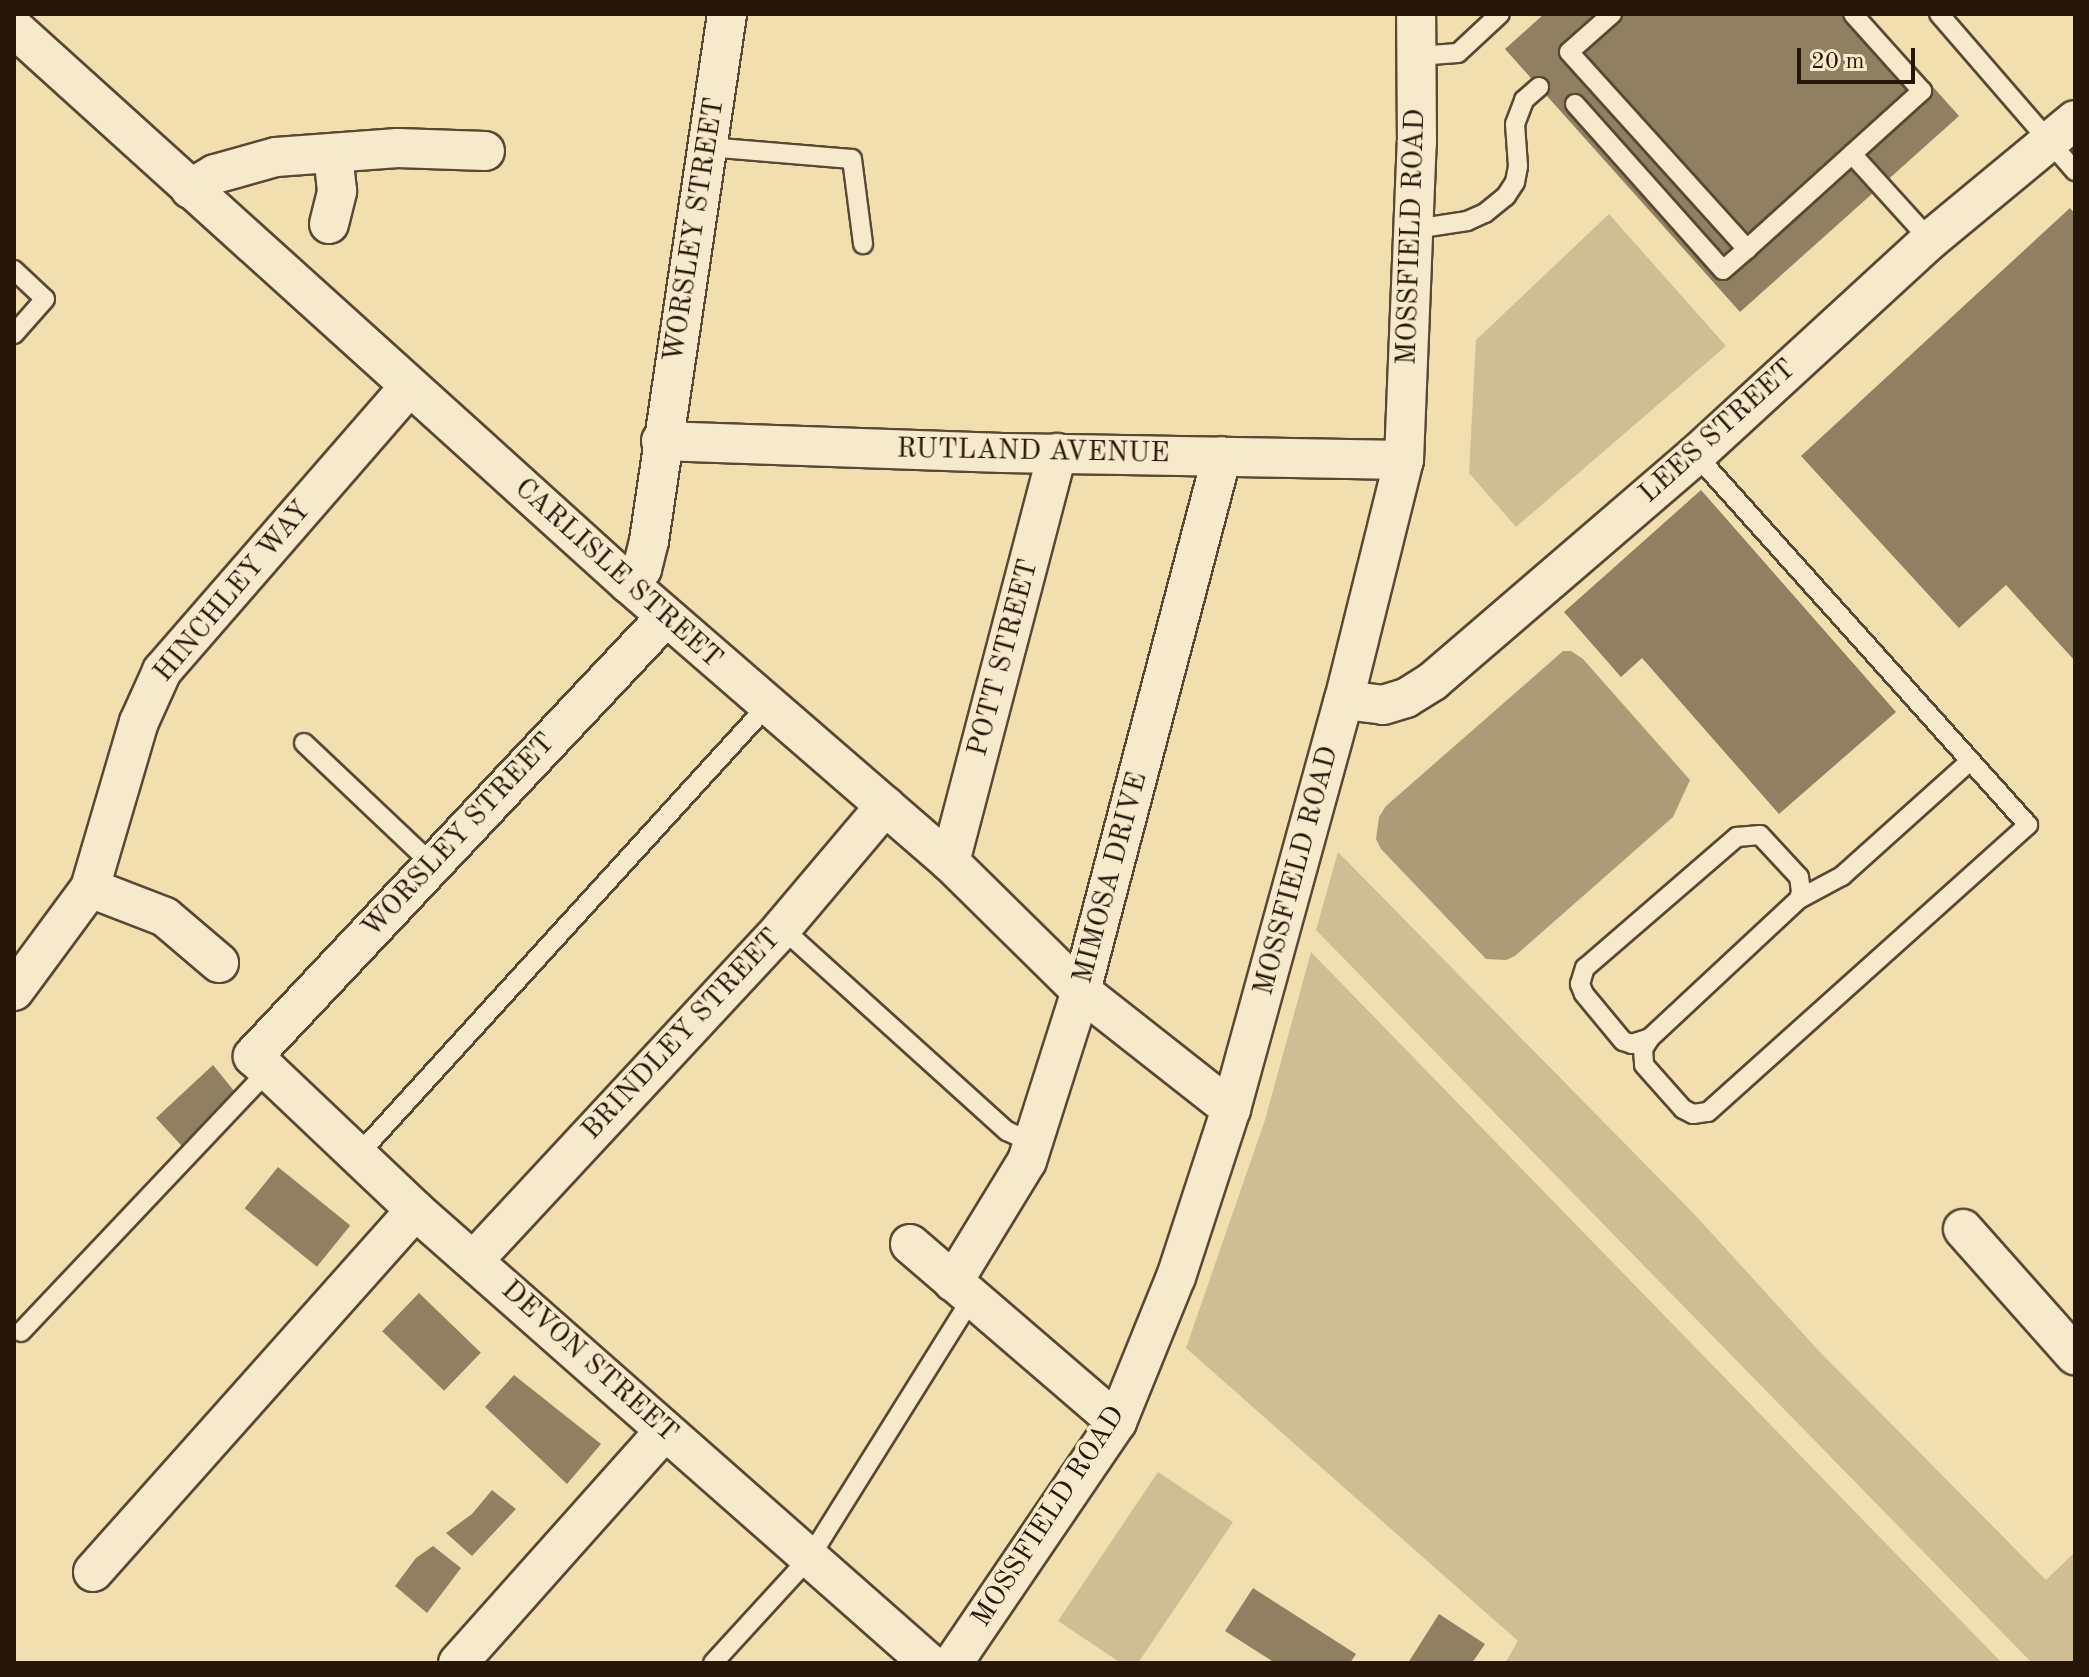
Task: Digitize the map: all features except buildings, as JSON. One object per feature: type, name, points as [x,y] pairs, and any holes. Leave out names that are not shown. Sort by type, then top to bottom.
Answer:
[{"type":"street","name":"WORSLEY STREET","points":[[629,584],[642,569],[649,541],[661,441],[727,14]]},
{"type":"street","name":"MOSSFIELD ROAD","points":[[953,1663],[1117,1422],[1176,1277],[1231,1109],[1344,700],[1404,460],[1415,229],[1416,14]]},
{"type":"street","name":"CARLISLE STREET","points":[[14,28],[666,617],[950,862],[1081,991],[1231,1109]]},
{"type":"street","name":"LEES STREET","points":[[1344,700],[1383,705],[1406,698],[1433,681],[1696,455],[1930,240],[2062,131]]},
{"type":"street","points":[[190,189],[215,174],[276,157],[398,148],[485,151]]},
{"type":"street","points":[[329,224],[337,191],[333,153]]},
{"type":"street","name":"HINCHLEY WAY","points":[[17,981],[90,888],[139,722],[162,671],[409,387]]},
{"type":"street","name":"RUTLAND AVENUE","points":[[661,441],[1404,460]]},
{"type":"street","name":"POTT STREET","points":[[950,862],[1057,453]]},
{"type":"street","name":"MIMOSA DRIVE","points":[[963,1290],[1027,1161],[1081,991],[1222,456]]},
{"type":"street","name":"WORSLEY STREET","points":[[260,1064],[432,864],[666,617]]},
{"type":"street","name":"BRINDLEY STREET","points":[[474,1260],[782,928],[885,806]]},
{"type":"street","points":[[90,888],[165,917],[219,963]]},
{"type":"street","name":"DEVON STREET","points":[[260,1064],[415,1210],[929,1663]]},
{"type":"street","points":[[93,1572],[415,1210]]},
{"type":"street","points":[[1963,1229],[2075,1355]]},
{"type":"street","points":[[910,1244],[1117,1422]]},
{"type":"street","points":[[458,1663],[665,1431]]},
{"type":"lane","points":[[1417,56],[1458,53],[1500,14]]},
{"type":"lane","points":[[1612,14],[1569,52],[1747,249]]},
{"type":"lane","points":[[1575,104],[1723,270],[1922,91],[1853,14]]},
{"type":"lane","points":[[1939,14],[2062,131],[2075,171]]},
{"type":"lane","points":[[1415,229],[1467,221],[1485,213],[1506,196],[1515,182],[1518,166],[1515,124],[1524,100],[1539,87]]},
{"type":"lane","points":[[708,147],[852,159],[863,244]]},
{"type":"lane","points":[[1852,154],[1930,240]]},
{"type":"lane","points":[[14,270],[45,299],[14,334]]},
{"type":"lane","points":[[1696,455],[2028,825],[1708,1112],[1693,1114],[1683,1109],[1644,1065],[1643,1049],[1650,1038],[1799,899],[1842,876],[1970,761]]},
{"type":"lane","points":[[357,1156],[767,706]]},
{"type":"lane","points":[[304,743],[432,864]]},
{"type":"lane","points":[[1650,1038],[1632,1044],[1623,1041],[1584,994],[1580,984],[1585,968],[1737,837],[1760,835],[1799,877],[1799,899]]},
{"type":"lane","points":[[782,928],[1007,1131],[1033,1143]]},
{"type":"lane","points":[[21,1332],[260,1064]]},
{"type":"lane","points":[[713,1663],[810,1557],[963,1290]]},
{"type":"shaded area","points":[[1609,214],[1726,346],[1516,527],[1469,473],[1476,340]]},
{"type":"shaded area","points":[[1563,651],[1571,651],[1583,659],[1690,780],[1673,817],[1515,956],[1506,960],[1486,959],[1381,849],[1376,839],[1379,817],[1386,806]]},
{"type":"shaded area","points":[[1338,852],[1696,1216],[1818,1350],[2046,1580],[2075,1552],[2075,1663],[2032,1663],[1316,930]]},
{"type":"shaded area","points":[[1311,952],[2002,1663],[1505,1663],[1518,1641],[1186,1348],[1265,1120]]},
{"type":"shaded area","points":[[1158,1472],[1233,1522],[1138,1663],[1121,1663],[1058,1621]]}]
